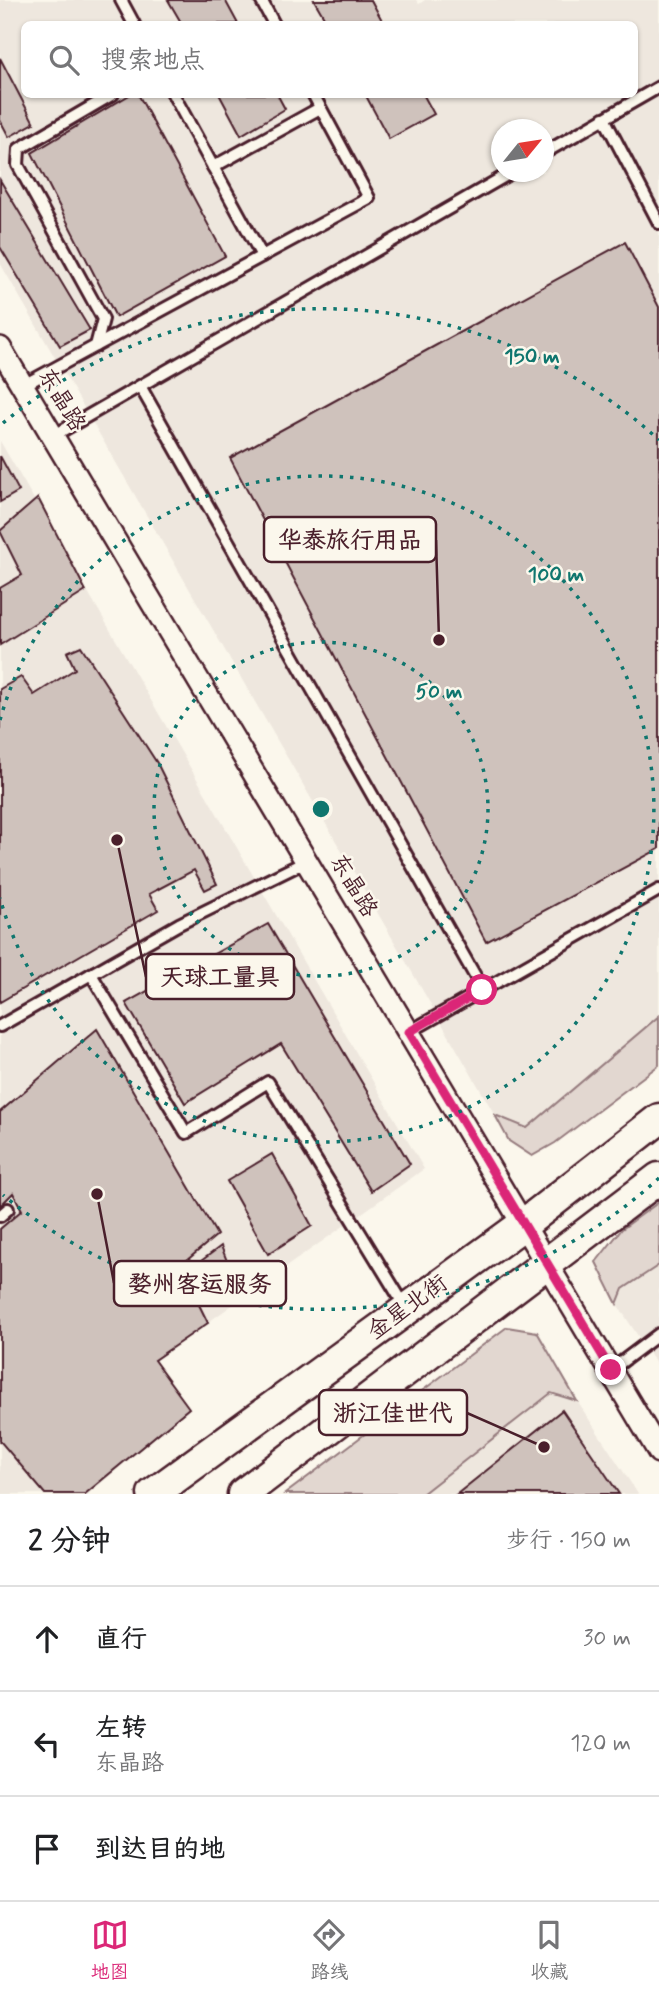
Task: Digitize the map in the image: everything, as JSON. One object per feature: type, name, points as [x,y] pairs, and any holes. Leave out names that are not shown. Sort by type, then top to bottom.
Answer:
[{"type":"main road","name":"金星北街","points":[[153,1494],[524,1224],[659,1119]]},
{"type":"main road","name":"金星北街","points":[[243,1494],[659,1178]]},
{"type":"street","name":"东晶路","points":[[0,348],[659,1452]]},
{"type":"lane","points":[[121,0],[132,21]]},
{"type":"lane","points":[[261,0],[272,21]]},
{"type":"lane","points":[[554,147],[659,86]]},
{"type":"lane","points":[[96,346],[103,319],[18,165],[19,149],[106,98]]},
{"type":"lane","points":[[175,98],[262,256]]},
{"type":"lane","points":[[22,386],[369,198],[315,98]]},
{"type":"lane","points":[[213,167],[320,108]]},
{"type":"lane","points":[[604,118],[659,223]]},
{"type":"lane","points":[[53,436],[495,182]]},
{"type":"lane","points":[[141,386],[482,990]]},
{"type":"lane","points":[[0,1026],[179,923],[307,861]]},
{"type":"lane","points":[[409,1032],[659,890]]},
{"type":"lane","points":[[91,974],[186,1133],[268,1082],[407,1309]]},
{"type":"lane","points":[[611,1370],[659,1334]]},
{"type":"shaded area","points":[[0,0],[416,0],[419,4],[425,0],[659,0],[659,1016],[527,1128],[495,1115],[0,263]]},
{"type":"shaded area","points":[[0,441],[424,1169],[155,1360],[189,1408],[88,1494],[0,1494]]},
{"type":"shaded area","points":[[659,1016],[659,1065],[555,1143],[532,1156],[509,1141],[495,1115],[527,1128]]},
{"type":"shaded area","points":[[659,1202],[659,1265],[623,1289],[617,1304],[596,1262],[622,1229]]},
{"type":"shaded area","points":[[659,1265],[659,1368],[617,1304],[623,1289]]},
{"type":"shaded area","points":[[507,1327],[537,1332],[577,1401],[551,1393],[422,1494],[285,1494]]},
{"type":"shaded area","points":[[551,1393],[577,1401],[638,1494],[422,1494]]},
{"type":"building","points":[[168,0],[225,0],[236,21],[180,21]]},
{"type":"building","points":[[314,0],[371,0],[382,21],[326,21]]},
{"type":"building","points":[[0,58],[34,123],[9,137],[0,120]]},
{"type":"building","points":[[124,98],[140,98],[225,256],[116,317],[32,153]]},
{"type":"building","points":[[221,98],[279,98],[285,109],[241,135]]},
{"type":"building","points":[[367,98],[425,98],[434,114],[389,139]]},
{"type":"building","points":[[0,180],[90,330],[60,346],[0,247]]},
{"type":"building","points":[[625,242],[659,307],[659,849],[486,942],[230,458]]},
{"type":"building","points":[[0,456],[19,491],[0,502]]},
{"type":"building","points":[[38,498],[86,591],[0,645],[0,588],[22,575],[0,531]]},
{"type":"building","points":[[81,646],[157,763],[217,884],[205,890],[194,870],[149,894],[158,910],[0,1002],[0,689],[21,677],[34,695],[75,669],[67,652]]},
{"type":"building","points":[[268,924],[410,1164],[371,1191],[281,1044],[185,1103],[126,1003]]},
{"type":"building","points":[[97,1029],[217,1235],[180,1266],[208,1323],[154,1360],[189,1408],[85,1494],[45,1494],[0,1441],[0,1229],[22,1210],[13,1193],[0,1206],[0,1112]]},
{"type":"building","points":[[272,1154],[312,1226],[268,1254],[227,1181]]},
{"type":"building","points":[[221,1246],[237,1286],[218,1298],[201,1261]]},
{"type":"building","points":[[562,1410],[619,1494],[457,1494]]},
{"type":"place","name":"华泰旅行用品","points":[[439,640]]},
{"type":"place","name":"天球工量具","points":[[117,840]]},
{"type":"place","name":"婺州客运服务","points":[[97,1194]]},
{"type":"place","name":"浙江佳世代","points":[[544,1447]]},
{"type":"route","points":[[482,990],[409,1032],[611,1370]]}]
